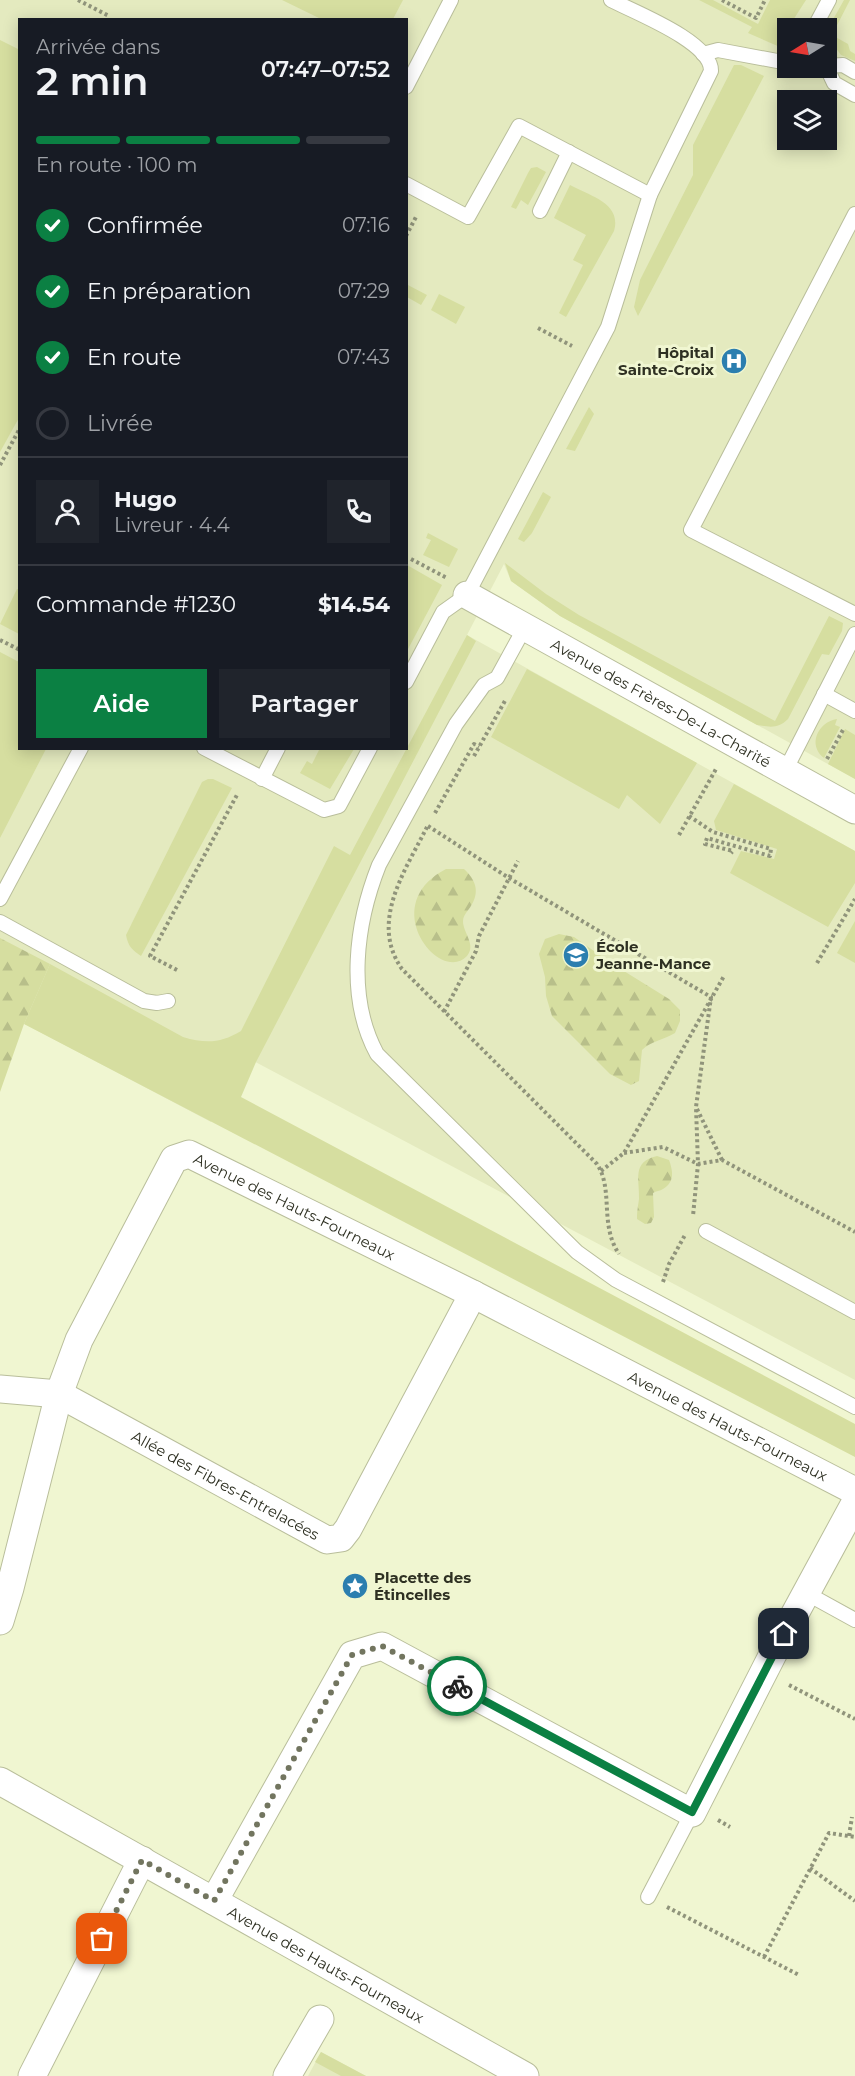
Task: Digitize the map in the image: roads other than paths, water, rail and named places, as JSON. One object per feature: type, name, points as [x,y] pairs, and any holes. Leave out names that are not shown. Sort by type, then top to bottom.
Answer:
[{"type":"street","name":"Avenue des Frères-De-La-Charité","points":[[457,587],[855,810]]},
{"type":"street","name":"Avenue des Hauts-Fourneaux","points":[[0,1621],[58,1394],[79,1340],[174,1159],[189,1154],[473,1294],[855,1491]]},
{"type":"street","name":"Allée des Fibres-Entrelacées","points":[[58,1394],[327,1540],[341,1538],[348,1529],[473,1294]]},
{"type":"street","points":[[0,1389],[58,1394]]},
{"type":"street","points":[[214,1901],[352,1655],[382,1646],[692,1812],[855,1503]]},
{"type":"street","name":"Avenue des Hauts-Fourneaux","points":[[0,1781],[525,2076]]},
{"type":"street","points":[[32,2076],[142,1860]]},
{"type":"street","points":[[287,2076],[320,2019]]},
{"type":"lane","points":[[408,83],[451,0]]},
{"type":"lane","points":[[408,678],[457,587],[608,327],[650,195],[711,71],[711,65],[703,54],[682,36],[611,0]]},
{"type":"lane","points":[[819,18],[829,0]]},
{"type":"lane","points":[[703,54],[718,50],[777,61]]},
{"type":"lane","points":[[837,65],[843,65],[855,72]]},
{"type":"lane","points":[[832,78],[834,83],[855,95]]},
{"type":"lane","points":[[408,185],[468,217],[519,126],[650,195]]},
{"type":"lane","points":[[540,211],[569,152]]},
{"type":"lane","points":[[855,214],[691,530],[855,614]]},
{"type":"lane","points":[[525,627],[496,678],[484,685],[456,724],[379,865],[371,885],[358,955],[363,1020],[370,1041],[377,1054],[577,1252],[594,1266],[634,1290],[855,1407]]},
{"type":"lane","points":[[784,771],[855,634]]},
{"type":"lane","points":[[824,694],[855,711]]},
{"type":"lane","points":[[0,899],[80,750]]},
{"type":"lane","points":[[208,750],[324,810],[339,806],[369,750]]},
{"type":"lane","points":[[262,778],[277,750]]},
{"type":"lane","points":[[0,922],[144,1001],[157,1003],[168,1000]]},
{"type":"lane","points":[[706,1231],[855,1312]]},
{"type":"lane","points":[[806,1593],[855,1620]]},
{"type":"lane","points":[[648,1897],[692,1812]]},
{"type":"place","name":"Hôpital Sainte-Croix","points":[[734,361]]},
{"type":"place","name":"École Jeanne-Mance","points":[[576,955]]},
{"type":"place","name":"Placette des Étincelles","points":[[355,1586]]}]
